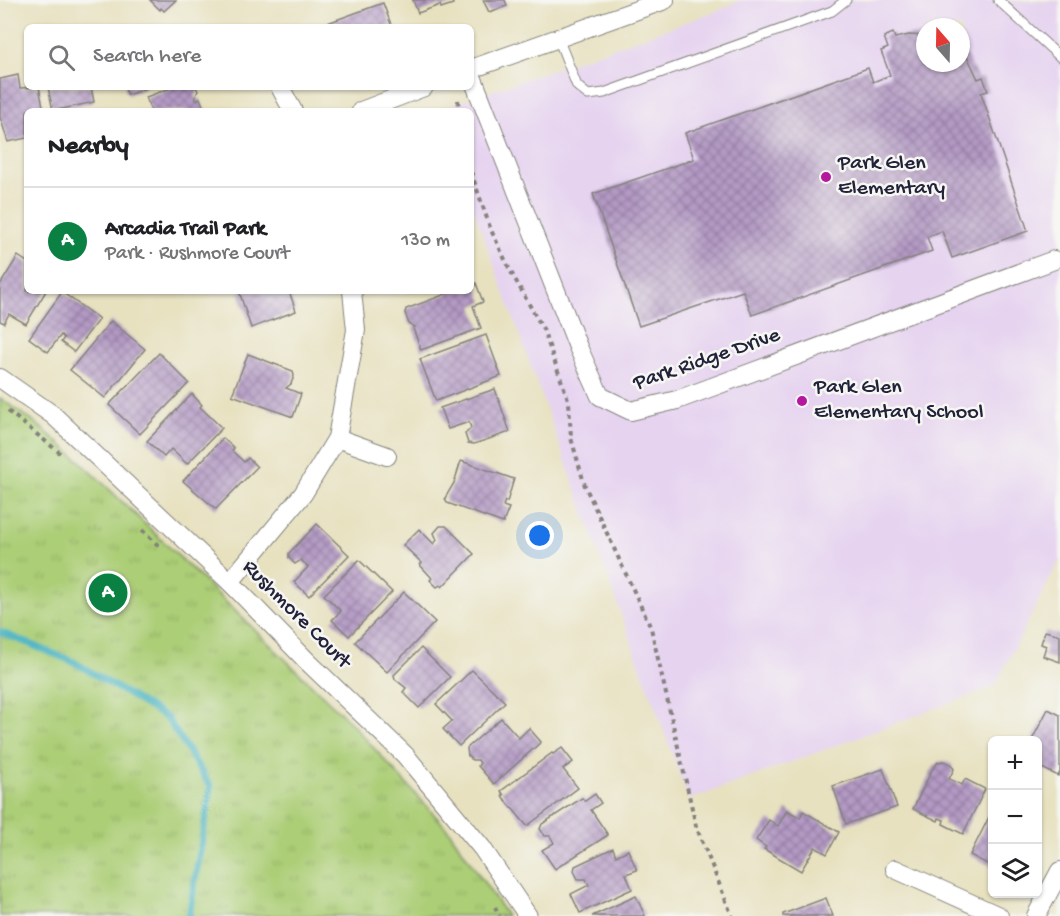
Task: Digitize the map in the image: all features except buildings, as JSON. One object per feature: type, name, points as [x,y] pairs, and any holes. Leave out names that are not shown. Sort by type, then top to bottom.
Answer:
[{"type":"street","points":[[474,68],[665,0]]},
{"type":"street","name":"Park Ridge Drive","points":[[474,82],[573,336],[600,396],[631,411],[677,400],[1057,257]]},
{"type":"street","points":[[282,90],[291,108]]},
{"type":"street","points":[[369,108],[416,90]]},
{"type":"street","points":[[230,582],[303,494],[337,438],[356,330],[352,294]]},
{"type":"street","name":"Rushmore Court","points":[[0,378],[53,415],[230,582],[308,662],[405,755],[483,848],[528,916]]},
{"type":"street","points":[[337,438],[387,456]]},
{"type":"street","points":[[895,869],[999,916]]},
{"type":"street","points":[[1036,916],[1060,871]]},
{"type":"lane","points":[[558,39],[576,86],[588,95],[604,93],[832,11],[846,0]]},
{"type":"lane","points":[[998,0],[1060,57]]},
{"type":"path","points":[[474,181],[491,230],[510,272],[543,329],[569,402],[571,438],[585,486],[651,628],[696,826],[732,916]]},
{"type":"path","points":[[0,404],[64,455]]},
{"type":"path","points":[[141,529],[165,552]]},
{"type":"path","points":[[489,897],[500,916]]},
{"type":"shaded area","name":"Park Glen Elementary School","points":[[741,0],[1060,1],[1060,559],[995,686],[689,800],[474,210],[474,108],[444,108],[717,11]]},
{"type":"green space","points":[[0,398],[38,425],[80,461],[353,725],[450,832],[507,916],[0,916]]},
{"type":"waterway","points":[[0,632],[74,662],[167,718],[211,787],[189,916]]},
{"type":"place","name":"Park Glen Elementary","points":[[826,177]]},
{"type":"place","name":"Park Glen Elementary School","points":[[802,401]]},
{"type":"place","name":"Arcadia Trail Park","points":[[108,593]]}]
